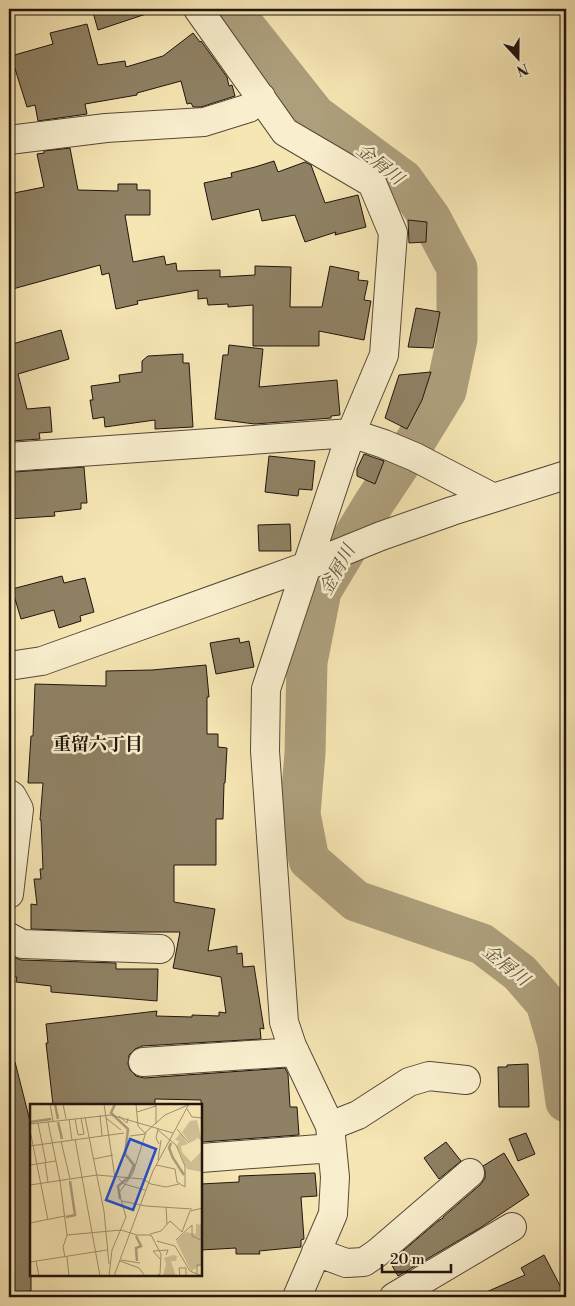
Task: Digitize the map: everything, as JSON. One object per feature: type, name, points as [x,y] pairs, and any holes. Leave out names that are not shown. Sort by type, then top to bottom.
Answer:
[{"type":"street","points":[[198,9],[285,132],[372,183],[393,233],[384,355],[351,433],[266,689],[265,751],[284,1022],[331,1137],[335,1177],[333,1214],[297,1297]]},
{"type":"street","points":[[9,140],[106,128],[204,122],[249,108],[261,98]]},
{"type":"street","points":[[9,457],[351,433],[384,444],[415,458],[492,498]]},
{"type":"street","points":[[9,666],[42,661],[307,566],[443,514],[566,475]]},
{"type":"street","points":[[9,794],[19,809],[9,894]]},
{"type":"street","points":[[9,938],[22,944],[160,949]]},
{"type":"street","points":[[143,1062],[295,1052]]},
{"type":"street","points":[[202,1158],[331,1137],[358,1115],[409,1082],[429,1076],[466,1080]]},
{"type":"street","points":[[316,1252],[346,1263],[364,1262],[470,1173]]},
{"type":"street","points":[[394,1297],[512,1227]]},
{"type":"building","points":[[92,9],[151,9],[152,12],[98,30]]},
{"type":"building","points":[[87,24],[98,65],[125,61],[126,67],[163,56],[193,33],[227,77],[229,86],[232,85],[235,96],[201,107],[193,107],[191,103],[187,104],[181,81],[137,93],[137,95],[85,104],[87,114],[38,121],[35,105],[27,107],[11,56],[53,44],[50,33]]},
{"type":"building","points":[[70,148],[78,190],[118,191],[118,184],[137,184],[137,190],[150,190],[150,215],[125,215],[133,262],[164,256],[166,265],[176,263],[177,271],[220,270],[220,277],[255,275],[255,266],[291,267],[290,307],[322,307],[330,266],[359,272],[358,280],[368,281],[364,300],[371,301],[364,340],[319,331],[319,346],[253,346],[253,305],[228,307],[228,304],[208,305],[207,298],[198,299],[198,290],[137,301],[138,304],[116,309],[109,273],[102,275],[100,265],[9,290],[9,194],[44,187],[37,154],[44,153],[44,151]]},
{"type":"building","points":[[274,161],[278,172],[305,162],[311,165],[325,203],[358,195],[366,227],[335,235],[336,232],[305,242],[295,215],[262,221],[259,209],[212,220],[204,183],[232,177],[231,173]]},
{"type":"building","points":[[408,220],[427,222],[426,242],[409,243]]},
{"type":"building","points":[[416,308],[440,312],[433,348],[408,347]]},
{"type":"building","points":[[61,330],[69,359],[18,374],[27,409],[50,407],[52,432],[39,433],[40,439],[11,441],[9,418],[9,345]]},
{"type":"building","points":[[229,345],[263,349],[259,387],[337,380],[340,415],[331,416],[331,418],[255,424],[215,419],[223,355],[228,355]]},
{"type":"building","points":[[183,354],[183,363],[189,363],[193,427],[155,429],[155,420],[105,427],[104,417],[93,419],[90,400],[93,400],[91,386],[120,382],[119,375],[142,372],[142,361],[148,356]]},
{"type":"building","points":[[431,372],[422,400],[407,429],[385,418],[399,375]]},
{"type":"building","points":[[364,454],[384,461],[375,484],[357,476],[357,469]]},
{"type":"building","points":[[269,456],[315,461],[312,490],[299,489],[298,496],[265,492]]},
{"type":"building","points":[[84,467],[87,503],[81,503],[81,509],[54,512],[55,516],[9,519],[9,474],[14,474],[14,472]]},
{"type":"building","points":[[290,524],[291,551],[259,551],[258,525]]},
{"type":"building","points":[[62,576],[64,583],[85,578],[94,612],[80,616],[81,621],[59,628],[54,610],[21,619],[12,589]]},
{"type":"building","points":[[239,638],[240,643],[249,641],[254,667],[216,674],[210,643]]},
{"type":"building","points":[[206,665],[209,697],[207,697],[207,734],[218,734],[218,747],[227,748],[223,819],[216,819],[216,865],[174,865],[174,902],[215,909],[208,951],[237,946],[237,954],[242,953],[243,967],[254,966],[264,1029],[260,1028],[261,1039],[142,1046],[135,1049],[129,1055],[128,1064],[130,1070],[136,1076],[144,1078],[285,1068],[288,1074],[290,1107],[297,1107],[299,1135],[202,1142],[201,1100],[155,1099],[155,1104],[53,1104],[46,1043],[48,1043],[46,1024],[157,1011],[156,1016],[219,1016],[219,1012],[226,1013],[221,977],[173,968],[180,932],[31,929],[31,904],[37,905],[34,879],[41,879],[40,869],[43,869],[40,820],[43,783],[28,783],[31,736],[33,736],[35,684],[106,686],[106,671],[152,670]]},
{"type":"building","points":[[11,956],[21,960],[116,963],[116,969],[158,969],[157,1001],[51,992],[51,986],[16,982],[17,977],[9,976]]},
{"type":"building","points":[[15,1062],[30,1121],[31,1291],[28,1291],[28,1295],[9,1297],[9,1063]]},
{"type":"building","points":[[528,1064],[529,1107],[499,1107],[498,1067]]},
{"type":"building","points":[[526,1133],[535,1154],[518,1161],[509,1139]]},
{"type":"building","points":[[446,1142],[461,1161],[439,1179],[424,1158]]},
{"type":"building","points":[[504,1153],[529,1195],[480,1228],[398,1276],[390,1262],[480,1185],[485,1178],[483,1166]]},
{"type":"building","points":[[315,1173],[317,1196],[301,1197],[304,1239],[301,1240],[301,1247],[259,1251],[260,1254],[236,1254],[236,1248],[202,1250],[202,1184],[239,1182],[239,1176]]},
{"type":"building","points":[[544,1255],[566,1297],[475,1297],[525,1275],[521,1268]]},
{"type":"waterway","name":"金屑川","points":[[231,9],[315,115],[403,180],[431,219],[457,268],[457,339],[446,391],[374,503],[321,591],[307,662],[305,753],[300,814],[309,860],[356,901],[482,944],[520,973],[546,1003],[558,1044],[566,1102]]},
{"type":"district","name":"重留六丁目","points":[[98,744]]}]
